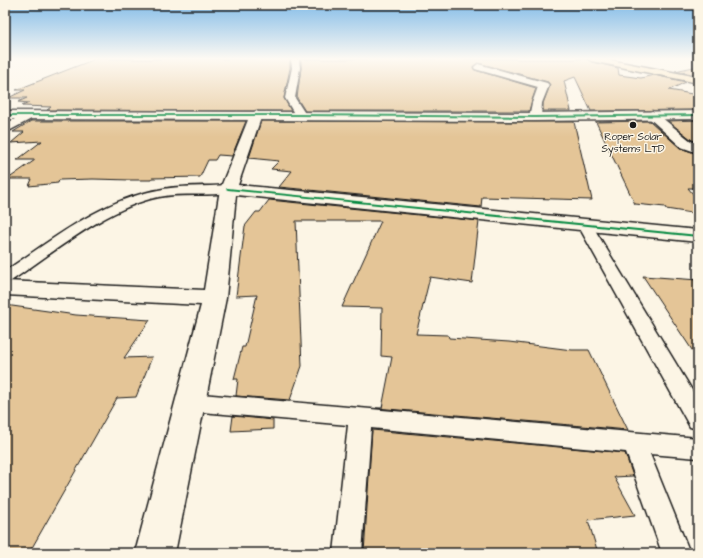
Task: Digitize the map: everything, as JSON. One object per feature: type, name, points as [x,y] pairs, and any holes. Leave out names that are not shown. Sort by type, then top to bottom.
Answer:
[{"type":"street","points":[[293,85],[290,98],[300,115]]},
{"type":"street","points":[[535,117],[536,103],[544,85]]},
{"type":"street","points":[[154,553],[214,298],[228,189],[256,115]]},
{"type":"street","points":[[5,116],[300,115],[535,117],[698,115]]},
{"type":"street","points":[[652,115],[686,144],[698,149]]},
{"type":"street","points":[[5,129],[29,116]]},
{"type":"street","points":[[228,189],[698,236]]},
{"type":"street","points":[[5,288],[214,298]]},
{"type":"lane","points":[[5,278],[84,226],[130,201],[159,193],[228,189]]},
{"type":"lane","points":[[585,225],[698,420]]},
{"type":"lane","points":[[190,402],[698,448]]},
{"type":"lane","points":[[348,553],[360,418]]},
{"type":"lane","points":[[634,442],[676,553]]},
{"type":"building","points":[[29,85],[287,85],[284,98],[291,111],[47,110],[51,107],[22,106],[29,103],[18,102],[27,98],[8,98],[25,90],[16,90]]},
{"type":"building","points":[[299,85],[526,85],[536,88],[529,111],[305,111],[297,98]]},
{"type":"building","points":[[565,85],[571,111],[543,111],[543,103],[550,86]]},
{"type":"building","points":[[579,85],[680,85],[669,90],[698,95],[698,110],[591,111]]},
{"type":"building","points":[[698,120],[698,142],[692,140],[668,121]]},
{"type":"building","points":[[31,121],[246,121],[232,156],[218,155],[215,160],[208,160],[200,177],[152,178],[151,180],[59,180],[58,183],[29,186],[32,179],[8,179],[35,160],[17,160],[42,141],[11,143],[24,132],[13,132]]},
{"type":"building","points":[[261,121],[574,122],[592,200],[482,197],[481,207],[279,187],[292,171],[271,169],[279,161],[249,158]]},
{"type":"building","points":[[650,121],[680,148],[698,154],[698,188],[688,188],[698,200],[698,214],[666,209],[665,207],[635,204],[596,122]]},
{"type":"building","points":[[269,200],[479,221],[472,283],[430,277],[416,334],[448,335],[449,338],[509,342],[572,350],[589,350],[628,430],[376,408],[382,408],[392,357],[381,356],[382,308],[342,307],[381,221],[296,221],[302,366],[290,400],[236,396],[238,379],[234,379],[242,347],[245,347],[257,295],[236,296],[245,226],[256,212],[260,212]]},
{"type":"building","points":[[643,276],[698,280],[698,359]]},
{"type":"building","points":[[5,305],[76,315],[150,320],[124,358],[152,357],[136,397],[117,398],[29,553],[5,553]]},
{"type":"building","points":[[233,416],[273,420],[273,429],[231,431]]},
{"type":"building","points":[[372,430],[625,453],[633,476],[614,477],[635,515],[588,520],[598,553],[364,553]]},
{"type":"cycle path","points":[[5,115],[535,117],[698,115]]},
{"type":"cycle path","points":[[228,189],[698,236]]},
{"type":"place","name":"Roper Solar Systems LTD","points":[[633,125]]}]
